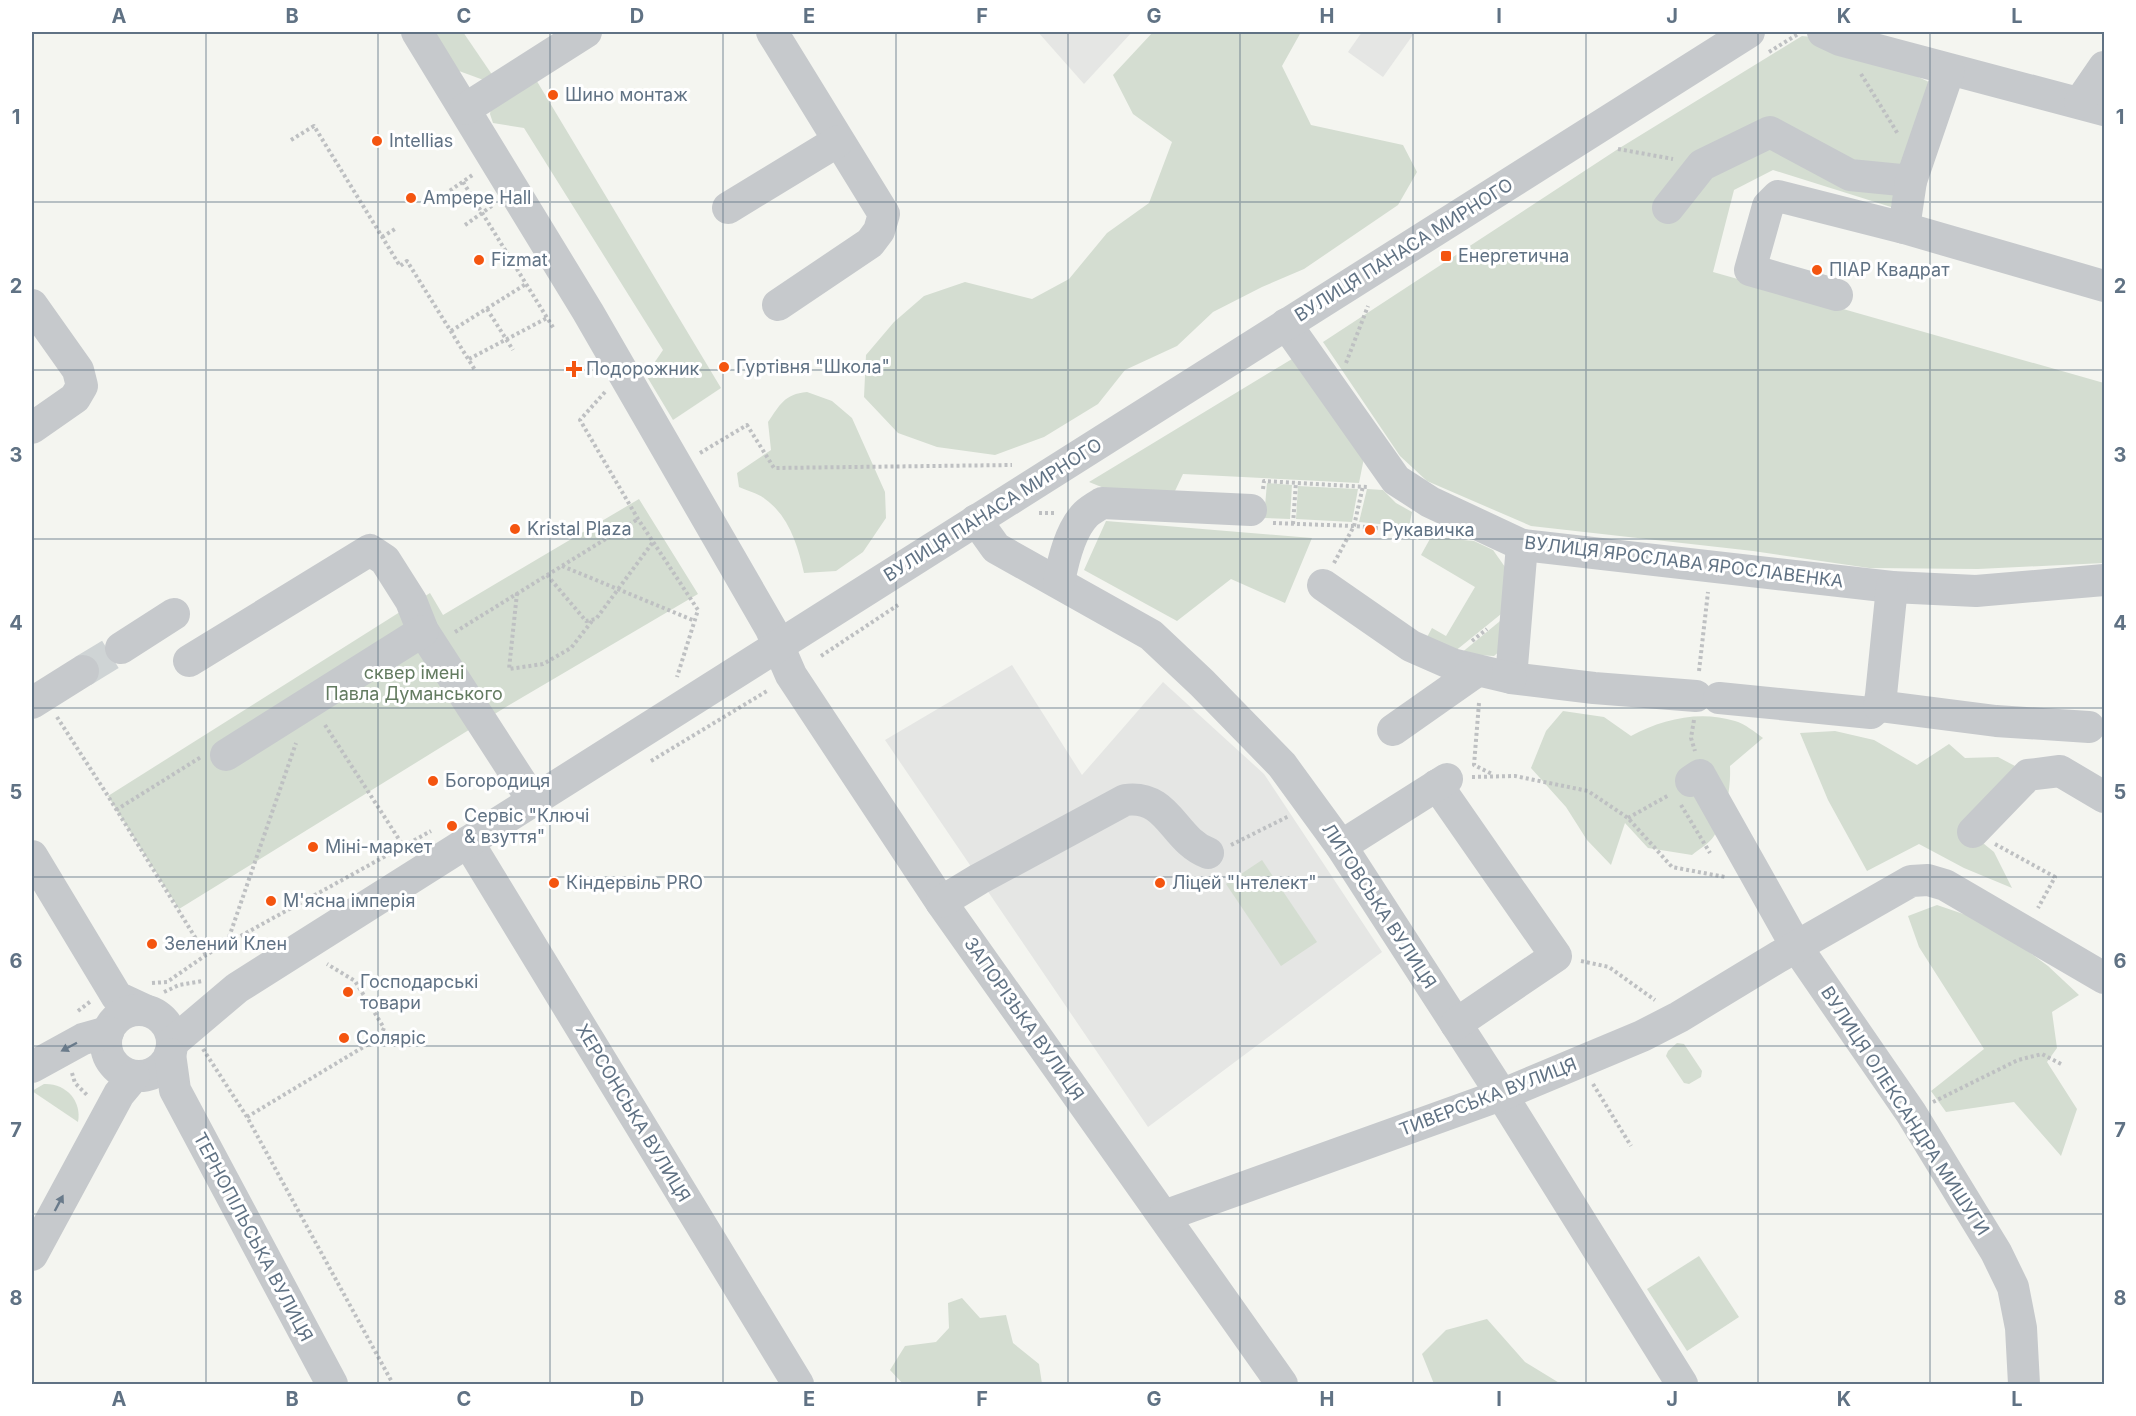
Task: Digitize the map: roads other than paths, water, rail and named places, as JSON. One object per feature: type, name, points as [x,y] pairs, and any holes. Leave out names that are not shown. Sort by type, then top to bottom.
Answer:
[{"type":"street","name":"ЗАПОРІЗЬКА ВУЛИЦЯ","points":[[417,32],[588,312],[765,619],[791,675],[942,902],[1282,1384]]},
{"type":"street","points":[[465,109],[586,32]]},
{"type":"street","points":[[772,32],[884,214],[879,231],[870,243],[778,305]]},
{"type":"street","name":"ВУЛИЦЯ ПАНАСА МИРНОГО","points":[[154,1006],[222,984],[468,842],[1749,32]]},
{"type":"street","points":[[1832,36],[1949,70],[2092,106],[2104,67]]},
{"type":"street","points":[[1904,228],[1915,174],[1949,70]]},
{"type":"street","points":[[1668,208],[1702,165],[1770,132],[1850,175],[1915,174]]},
{"type":"street","points":[[728,208],[838,141]]},
{"type":"street","points":[[1837,295],[1750,270],[1768,206],[1778,196],[1904,228],[2104,286]]},
{"type":"street","points":[[32,305],[78,370],[82,386],[75,399],[33,422]]},
{"type":"street","name":"ВУЛИЦЯ ЯРОСЛАВА ЯРОСЛАВЕНКА","points":[[1286,324],[1396,480],[1430,502],[1522,545],[1892,587],[1976,591],[2104,580]]},
{"type":"street","points":[[1059,582],[1074,532],[1085,514],[1102,503],[1262,508]]},
{"type":"street","name":"ЛИТОВСЬКА ВУЛИЦЯ","points":[[976,520],[996,548],[1151,635],[1202,683],[1282,765],[1341,846],[1456,1024],[1682,1384]]},
{"type":"street","points":[[1511,678],[1522,545]]},
{"type":"street","points":[[189,661],[370,550],[385,560],[411,601],[428,638],[533,801]]},
{"type":"street","points":[[1328,576],[1411,646],[1474,671],[1594,688],[1871,713],[1879,706],[1892,587]]},
{"type":"street","points":[[121,648],[174,614]]},
{"type":"street","points":[[226,755],[310,702],[428,638]]},
{"type":"street","points":[[37,700],[83,671]]},
{"type":"street","points":[[1393,730],[1474,671]]},
{"type":"street","points":[[1879,706],[1996,721],[2089,727]]},
{"type":"street","points":[[1974,832],[2028,775],[2060,771],[2104,796]]},
{"type":"street","points":[[1341,846],[1442,782],[1556,956],[1456,1024]]},
{"type":"street","name":"ВУЛИЦЯ ОЛЕКСАНДРА МИШУГИ","points":[[1686,788],[1911,1113],[1996,1252],[2013,1287],[2021,1328],[2024,1384]]},
{"type":"street","points":[[942,902],[979,879],[1125,800],[1148,801],[1160,809],[1189,842],[1208,853]]},
{"type":"street","name":"ХЕРСОНСЬКА ВУЛИЦЯ","points":[[468,842],[798,1384]]},
{"type":"street","points":[[32,856],[113,1017],[106,1043],[108,1054],[114,1064],[123,1072],[140,1075],[175,1090]]},
{"type":"street","points":[[1796,946],[1911,881],[1928,880],[1945,885],[2104,978]]},
{"type":"street","name":"ТИВЕРСЬКА ВУЛИЦЯ","points":[[1164,1216],[1501,1095],[1642,1036],[1679,1017],[1796,946]]},
{"type":"street","name":"ВУЛИЦЯ ПАНАСА МИРНОГО","points":[[182,1048],[222,984]]},
{"type":"street","points":[[32,1067],[83,1039],[113,1017],[154,1006],[182,1048],[156,1071],[140,1075],[118,1094],[32,1255]]},
{"type":"street","name":"ТЕРНОПІЛЬСЬКА ВУЛИЦЯ","points":[[182,1048],[175,1090],[332,1384]]},
{"type":"tunnel","points":[[83,671],[121,648]]},
{"type":"place","name":"Шино монтаж","points":[[553,95]]},
{"type":"place","name":"Intellias","points":[[377,141]]},
{"type":"place","name":"Ampepe Hall","points":[[411,198]]},
{"type":"place","name":"Енергетична","points":[[1446,256]]},
{"type":"place","name":"Fizmat","points":[[479,260]]},
{"type":"place","name":"ПІАР Квадрат","points":[[1817,270]]},
{"type":"place","name":"Гуртівня \"Школа\"","points":[[724,367]]},
{"type":"place","name":"Подорожник","points":[[574,369]]},
{"type":"place","name":"Kristal Plaza","points":[[515,529]]},
{"type":"place","name":"Рукавичка","points":[[1370,530]]},
{"type":"place","name":"Богородиця","points":[[433,781]]},
{"type":"place","name":"Сервіс \"Ключі & взуття\"","points":[[452,826]]},
{"type":"place","name":"Міні-маркет","points":[[313,847]]},
{"type":"place","name":"Кіндервіль PRO","points":[[554,883]]},
{"type":"place","name":"Ліцей \"Інтелект\"","points":[[1160,883]]},
{"type":"place","name":"М'ясна імперія","points":[[271,901]]},
{"type":"place","name":"Зелений Клен","points":[[152,944]]},
{"type":"place","name":"Господарські товари","points":[[348,992]]},
{"type":"place","name":"Соляріс","points":[[344,1038]]},
{"type":"park label","name":"сквер імені Павла Думанського","points":[[414,683]]}]
